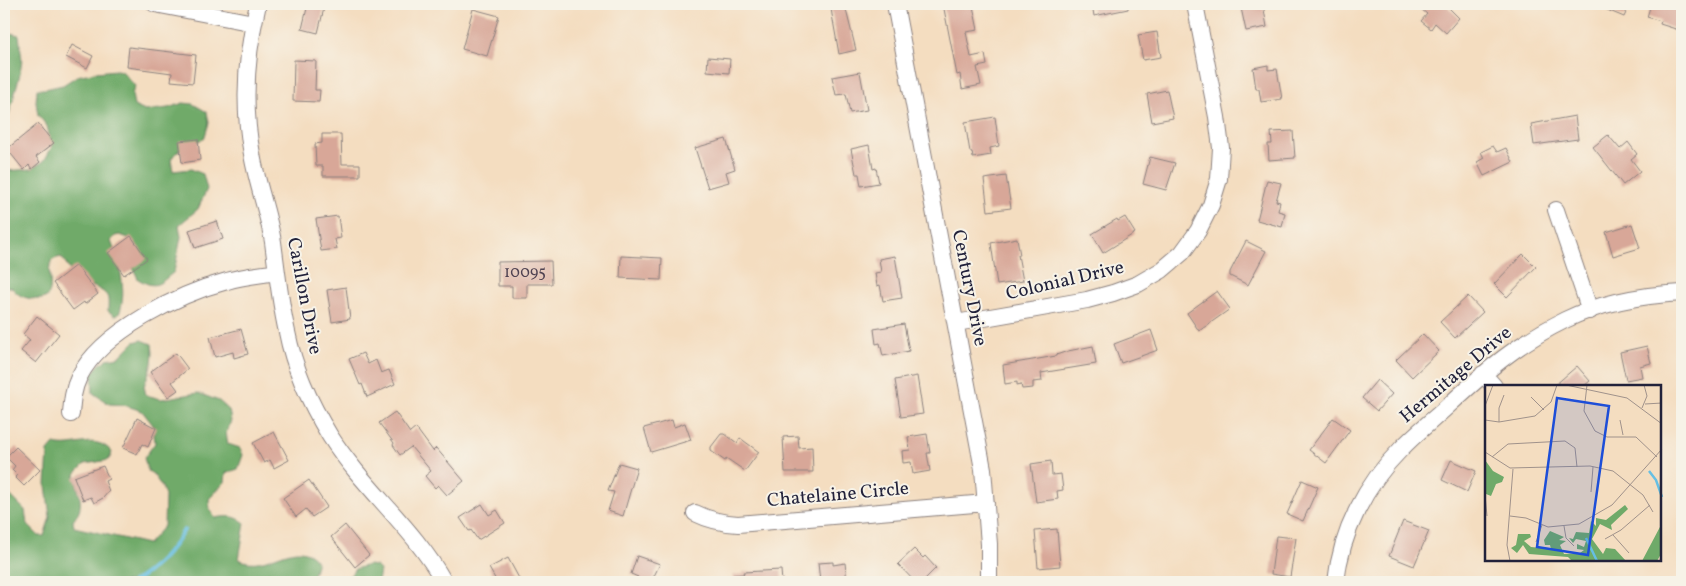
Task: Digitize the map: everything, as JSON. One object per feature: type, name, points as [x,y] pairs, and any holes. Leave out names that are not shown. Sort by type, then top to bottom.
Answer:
[{"type":"street","points":[[155,4],[254,23]]},
{"type":"street","name":"Carillon Drive","points":[[258,4],[247,60],[247,122],[252,155],[271,233],[287,334],[299,372],[321,420],[350,465],[416,539],[436,566],[444,582]]},
{"type":"street","name":"Century Drive","points":[[895,4],[983,469],[989,544],[989,582]]},
{"type":"street","name":"Colonial Drive","points":[[956,323],[1087,300],[1138,284],[1162,270],[1182,252],[1198,231],[1211,205],[1219,179],[1221,148],[1217,117],[1195,4]]},
{"type":"street","points":[[1556,210],[1590,311]]},
{"type":"street","points":[[71,414],[72,393],[79,376],[87,364],[109,343],[146,315],[200,289],[229,280],[276,272]]},
{"type":"street","name":"Hermitage Drive","points":[[1336,582],[1343,543],[1356,511],[1371,486],[1401,449],[1489,380],[1512,350],[1566,319],[1628,300],[1662,294],[1682,293]]},
{"type":"street","name":"Chatelaine Circle","points":[[695,513],[724,523],[738,524],[986,504]]},
{"type":"green space","points":[[4,34],[19,35],[22,60],[4,133]]},
{"type":"green space","points":[[116,70],[122,71],[135,86],[132,94],[134,106],[145,111],[168,108],[183,103],[193,104],[207,112],[209,123],[204,139],[182,148],[171,159],[173,171],[191,169],[203,174],[207,189],[198,209],[179,225],[181,237],[174,272],[157,284],[153,285],[144,282],[138,279],[132,265],[131,239],[120,235],[115,236],[111,241],[117,258],[123,287],[122,305],[119,314],[115,316],[108,311],[108,299],[105,293],[74,276],[61,257],[54,259],[50,265],[50,293],[47,297],[42,299],[27,298],[11,287],[4,287],[4,165],[5,171],[31,169],[44,161],[52,147],[47,126],[38,115],[37,89],[63,85],[77,76]]},
{"type":"green space","points":[[142,340],[152,344],[153,353],[152,363],[144,386],[146,395],[161,399],[198,393],[219,401],[229,410],[231,421],[226,433],[228,444],[240,448],[243,455],[238,469],[226,473],[225,482],[209,499],[210,510],[215,518],[231,517],[245,523],[239,559],[249,562],[260,562],[290,552],[300,551],[309,553],[317,561],[311,582],[4,582],[4,489],[25,510],[27,524],[39,536],[44,536],[50,517],[46,485],[48,451],[54,444],[69,445],[91,442],[105,446],[112,452],[109,460],[85,464],[75,474],[80,509],[73,521],[74,527],[148,544],[164,526],[165,496],[162,487],[153,474],[148,471],[144,458],[155,443],[153,425],[142,411],[124,405],[109,404],[93,393],[92,373],[99,365],[107,359],[119,357],[134,342]]},
{"type":"green space","points":[[368,565],[376,566],[380,570],[378,582],[345,582],[355,569]]},
{"type":"building","points":[[308,4],[325,4],[318,33],[302,29]]},
{"type":"building","points":[[943,4],[964,4],[964,8],[973,6],[978,30],[966,32],[971,57],[985,54],[987,65],[977,67],[981,85],[962,89],[960,74],[957,75]]},
{"type":"building","points":[[1092,4],[1128,4],[1128,9],[1094,16]]},
{"type":"building","points":[[1244,4],[1263,4],[1267,27],[1246,31],[1241,8],[1244,7]]},
{"type":"building","points":[[1415,4],[1445,4],[1459,18],[1446,33],[1435,23],[1431,29],[1421,21],[1427,14]]},
{"type":"building","points":[[1593,4],[1630,4],[1624,17]]},
{"type":"building","points":[[1651,4],[1665,4],[1682,9],[1682,31],[1660,24],[1661,21],[1647,17]]},
{"type":"building","points":[[845,6],[856,50],[839,54],[831,9]]},
{"type":"building","points":[[473,9],[499,16],[487,56],[462,49]]},
{"type":"building","points":[[1157,32],[1161,57],[1143,60],[1138,35]]},
{"type":"building","points":[[72,45],[93,56],[87,68],[66,57]]},
{"type":"building","points":[[129,47],[196,55],[193,83],[171,81],[172,73],[127,67]]},
{"type":"building","points":[[708,57],[730,59],[729,73],[707,71]]},
{"type":"building","points":[[294,60],[316,61],[315,90],[320,90],[319,102],[293,101]]},
{"type":"building","points":[[1268,65],[1268,70],[1277,69],[1282,99],[1261,102],[1259,89],[1256,89],[1253,68]]},
{"type":"building","points":[[860,72],[867,110],[850,113],[846,94],[836,95],[832,77]]},
{"type":"building","points":[[1167,90],[1173,118],[1152,122],[1147,94]]},
{"type":"building","points":[[1575,116],[1578,139],[1534,145],[1531,124]]},
{"type":"building","points":[[995,117],[999,146],[990,148],[991,155],[973,158],[972,152],[970,152],[965,122]]},
{"type":"building","points":[[38,124],[54,143],[36,157],[40,162],[32,169],[29,165],[24,170],[7,149]]},
{"type":"building","points":[[1293,131],[1295,158],[1269,160],[1268,144],[1272,144],[1271,132]]},
{"type":"building","points":[[322,134],[341,134],[342,164],[360,164],[360,176],[323,176],[323,166],[316,166],[315,144],[322,143]]},
{"type":"building","points":[[1608,135],[1620,149],[1628,142],[1637,154],[1631,159],[1640,171],[1623,185],[1593,147]]},
{"type":"building","points":[[198,139],[200,160],[182,163],[179,141]]},
{"type":"building","points":[[726,139],[735,169],[726,172],[729,182],[708,188],[695,148]]},
{"type":"building","points":[[869,145],[873,169],[876,168],[879,183],[861,186],[859,174],[856,174],[851,149]]},
{"type":"building","points":[[1493,146],[1497,152],[1506,148],[1513,162],[1484,176],[1477,162],[1484,158],[1481,152]]},
{"type":"building","points":[[1150,157],[1175,163],[1166,190],[1143,184]]},
{"type":"building","points":[[1006,176],[1011,208],[988,211],[984,179]]},
{"type":"building","points":[[1267,180],[1281,183],[1276,201],[1280,202],[1278,211],[1285,213],[1282,227],[1257,220]]},
{"type":"building","points":[[338,216],[341,238],[335,239],[337,249],[321,251],[316,219]]},
{"type":"building","points":[[1125,217],[1135,233],[1103,253],[1092,234],[1117,219],[1118,221]]},
{"type":"building","points":[[217,221],[223,239],[195,248],[189,230]]},
{"type":"building","points":[[1632,224],[1640,248],[1613,256],[1606,232]]},
{"type":"building","points":[[131,236],[147,259],[124,275],[108,253]]},
{"type":"building","points":[[1017,238],[1023,281],[997,285],[991,243]]},
{"type":"building","points":[[1246,241],[1266,251],[1248,285],[1230,276],[1230,272]]},
{"type":"building","points":[[1523,254],[1536,267],[1507,297],[1494,284]]},
{"type":"building","points":[[621,256],[662,258],[661,280],[620,278]]},
{"type":"building","points":[[895,256],[902,298],[883,301],[880,285],[877,286],[875,273],[881,272],[879,259]]},
{"type":"building","points":[[551,261],[552,284],[527,284],[527,298],[512,298],[512,286],[498,286],[498,262]]},
{"type":"building","points":[[76,265],[98,294],[73,310],[53,283]]},
{"type":"building","points":[[346,287],[350,319],[332,322],[327,290]]},
{"type":"building","points":[[1217,291],[1230,309],[1199,331],[1187,313]]},
{"type":"building","points":[[1468,296],[1483,312],[1455,338],[1440,322]]},
{"type":"building","points":[[37,316],[59,334],[36,363],[21,351],[30,340],[23,334]]},
{"type":"building","points":[[904,324],[909,351],[883,356],[880,343],[876,344],[874,329]]},
{"type":"building","points":[[241,329],[248,354],[234,358],[233,352],[215,357],[210,337]]},
{"type":"building","points":[[1151,330],[1158,350],[1121,363],[1114,344]]},
{"type":"building","points":[[1423,334],[1439,351],[1412,377],[1396,360]]},
{"type":"building","points":[[1093,346],[1096,364],[1041,373],[1042,381],[1033,382],[1033,388],[1022,389],[1021,384],[1017,385],[1017,382],[1005,384],[1003,365],[1056,356],[1068,351]]},
{"type":"building","points":[[1647,346],[1651,363],[1640,366],[1642,377],[1626,380],[1620,352]]},
{"type":"building","points":[[176,353],[188,369],[172,382],[178,390],[168,397],[150,372]]},
{"type":"building","points":[[363,353],[368,364],[376,360],[381,373],[389,370],[395,384],[367,397],[349,359]]},
{"type":"building","points":[[1577,366],[1590,381],[1585,385],[1555,385]]},
{"type":"building","points":[[917,376],[923,414],[901,417],[895,380]]},
{"type":"building","points":[[1377,380],[1392,394],[1377,411],[1362,398]]},
{"type":"building","points":[[395,412],[410,433],[416,428],[433,451],[436,448],[464,481],[447,495],[438,485],[435,488],[425,476],[431,471],[411,447],[400,455],[393,445],[394,443],[379,423]]},
{"type":"building","points":[[137,418],[156,428],[148,447],[142,444],[137,454],[123,448]]},
{"type":"building","points":[[1333,418],[1350,430],[1326,463],[1309,450]]},
{"type":"building","points":[[672,420],[674,427],[685,423],[691,440],[651,452],[644,428]]},
{"type":"building","points":[[274,432],[289,460],[274,468],[270,460],[264,463],[253,443]]},
{"type":"building","points":[[721,434],[725,434],[737,443],[740,438],[759,452],[745,471],[726,458],[725,461],[711,451],[711,447]]},
{"type":"building","points":[[927,434],[930,453],[927,453],[930,471],[913,474],[911,462],[903,463],[902,451],[910,450],[908,437]]},
{"type":"building","points":[[798,436],[799,448],[812,447],[813,472],[785,472],[783,437]]},
{"type":"building","points":[[16,447],[40,470],[24,486],[15,477],[17,475],[12,470],[15,466],[6,457]]},
{"type":"building","points":[[1451,460],[1476,471],[1467,492],[1442,480]]},
{"type":"building","points":[[1051,461],[1052,475],[1061,474],[1063,490],[1057,491],[1058,499],[1036,502],[1031,464]]},
{"type":"building","points":[[619,463],[637,468],[623,516],[608,511],[614,492],[608,491]]},
{"type":"building","points":[[103,466],[109,479],[105,481],[109,491],[103,498],[94,503],[91,497],[83,500],[74,477]]},
{"type":"building","points":[[309,480],[327,507],[312,517],[306,509],[296,517],[283,498]]},
{"type":"building","points":[[1302,480],[1318,487],[1303,521],[1287,514]]},
{"type":"building","points":[[482,504],[489,515],[497,510],[505,523],[478,540],[460,518]]},
{"type":"building","points":[[1403,521],[1429,531],[1414,566],[1389,556]]},
{"type":"building","points":[[345,525],[369,555],[355,567],[331,537]]},
{"type":"building","points":[[1057,529],[1060,566],[1038,568],[1035,531]]},
{"type":"building","points":[[1276,536],[1296,538],[1290,577],[1271,574]]},
{"type":"building","points":[[914,549],[923,558],[925,556],[936,568],[922,582],[915,582],[898,564]]},
{"type":"building","points":[[637,556],[660,564],[651,582],[636,582],[638,577],[631,574]]},
{"type":"building","points":[[508,558],[521,582],[497,582],[489,568]]},
{"type":"building","points":[[833,562],[833,565],[845,563],[847,582],[820,582],[818,563]]},
{"type":"building","points":[[781,570],[782,582],[734,582],[733,575],[744,574],[743,572]]},
{"type":"waterway","points":[[133,582],[162,559],[174,546],[184,530]]}]
